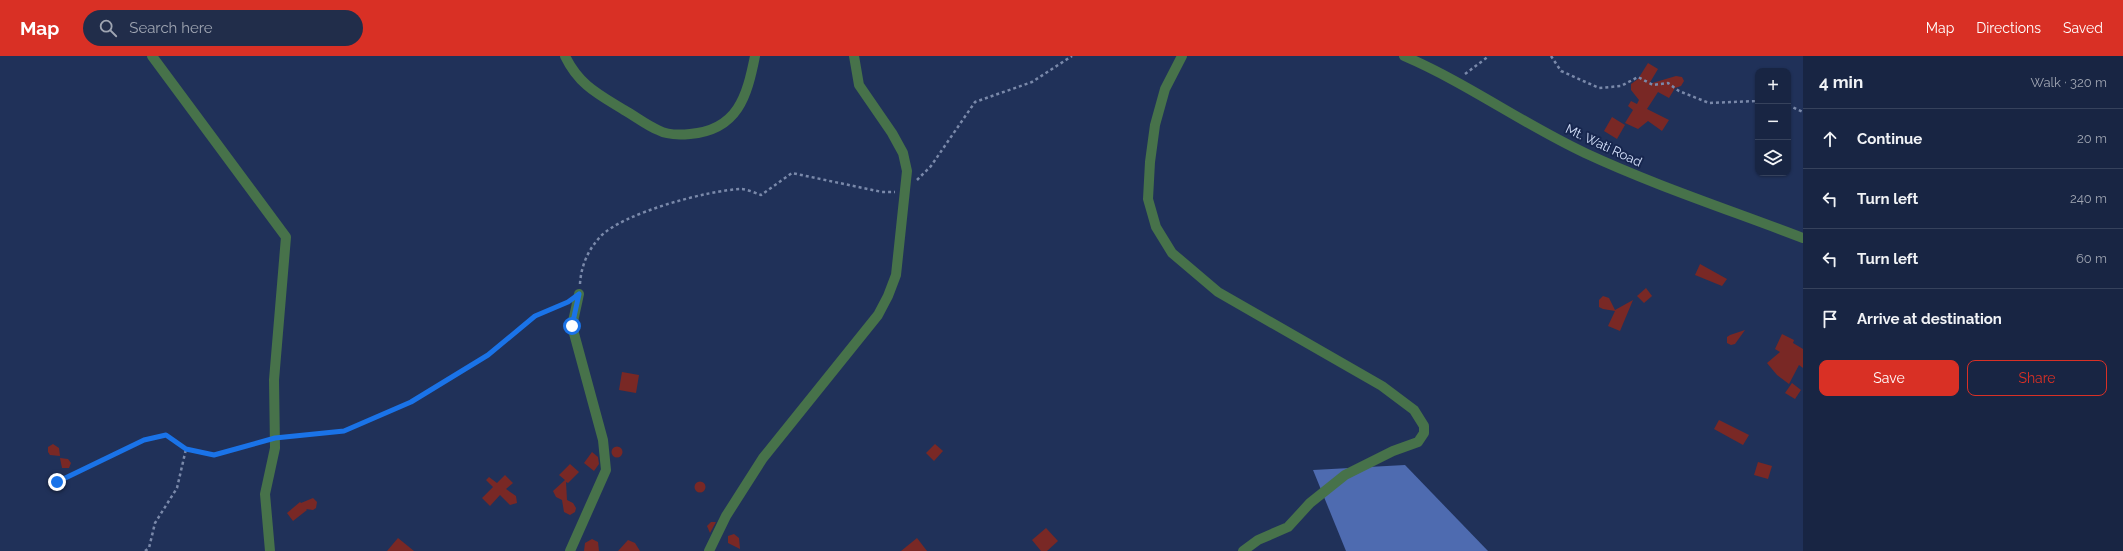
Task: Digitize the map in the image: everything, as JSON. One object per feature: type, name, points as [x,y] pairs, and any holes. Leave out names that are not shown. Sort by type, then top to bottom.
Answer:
[{"type":"street","points":[[152,56],[286,237],[274,380],[275,448],[265,494],[270,551]]},
{"type":"street","points":[[565,56],[569,65],[587,87],[659,131],[680,135],[700,134],[720,126],[734,114],[744,99],[755,56]]},
{"type":"street","points":[[709,551],[726,516],[763,458],[878,315],[888,296],[896,275],[907,171],[903,153],[892,133],[859,85],[854,56]]},
{"type":"street","points":[[1182,56],[1165,89],[1155,124],[1150,162],[1148,199],[1156,227],[1172,253],[1218,292],[1382,386],[1414,410],[1424,426],[1424,432],[1418,442],[1393,451],[1345,476],[1310,503],[1288,527],[1258,540],[1243,551]]},
{"type":"street","name":"Mt. Wati Road","points":[[1404,56],[1433,69],[1530,125],[1586,153],[1674,191],[1803,238]]},
{"type":"street","points":[[570,551],[606,470],[603,440],[572,326],[579,294]]},
{"type":"path","points":[[57,482],[144,440],[166,435],[186,449],[214,455],[275,438],[344,431],[411,402],[488,355],[535,316],[568,302],[579,294],[581,273],[588,253],[601,236],[618,223],[687,198],[742,189],[761,195],[792,173],[882,192],[904,192],[931,166],[975,102],[1032,82],[1072,56]]},
{"type":"path","points":[[1464,75],[1489,56]]},
{"type":"path","points":[[1551,56],[1561,70],[1599,88],[1621,86],[1638,77],[1653,85],[1668,82],[1679,91],[1709,103],[1755,101]]},
{"type":"path","points":[[1791,106],[1803,112]]},
{"type":"path","points":[[145,551],[149,548],[155,523],[177,488],[186,449]]},
{"type":"shaded area","points":[[1405,465],[1488,551],[1346,551],[1313,470]]},
{"type":"building","points":[[1648,63],[1658,69],[1649,84],[1676,76],[1682,77],[1684,81],[1681,86],[1675,88],[1669,98],[1658,92],[1647,109],[1669,120],[1662,131],[1648,121],[1638,129],[1625,123],[1633,110],[1628,106],[1631,101],[1637,104],[1639,100],[1631,90],[1631,84],[1638,79]]},
{"type":"building","points":[[1612,117],[1625,125],[1617,139],[1604,131]]},
{"type":"building","points":[[1700,264],[1727,279],[1722,286],[1695,275]]},
{"type":"building","points":[[1646,288],[1652,296],[1644,303],[1637,296]]},
{"type":"building","points":[[1603,296],[1609,298],[1615,310],[1633,300],[1620,331],[1608,326],[1615,311],[1599,307],[1599,300]]},
{"type":"building","points":[[1745,330],[1735,344],[1731,345],[1727,343],[1727,337]]},
{"type":"building","points":[[1782,334],[1794,340],[1793,343],[1803,349],[1803,368],[1799,365],[1789,384],[1777,375],[1767,363],[1780,352],[1775,349]]},
{"type":"building","points":[[622,372],[639,375],[636,393],[619,390]]},
{"type":"building","points":[[1792,383],[1801,390],[1795,399],[1785,393]]},
{"type":"building","points":[[1719,420],[1749,435],[1743,445],[1714,429]]},
{"type":"building","points":[[53,444],[59,448],[60,456],[50,455],[48,452],[48,447]]},
{"type":"building","points":[[935,444],[943,451],[934,461],[926,453]]},
{"type":"building","points":[[617,446],[621,448],[623,452],[621,456],[617,458],[613,456],[611,452],[613,448]]},
{"type":"building","points":[[592,452],[598,457],[599,464],[594,471],[584,463]]},
{"type":"building","points":[[60,458],[68,459],[71,463],[69,468],[62,468]]},
{"type":"building","points":[[1758,462],[1772,466],[1768,479],[1754,475]]},
{"type":"building","points":[[570,464],[579,472],[568,483],[566,482],[567,500],[573,503],[576,508],[575,512],[570,515],[564,512],[562,500],[556,497],[553,491],[565,480],[559,475]]},
{"type":"building","points":[[505,475],[513,483],[506,489],[516,496],[517,503],[510,505],[500,495],[490,506],[482,498],[493,487],[486,480],[489,477],[497,483]]},
{"type":"building","points":[[700,481],[704,483],[706,487],[704,491],[700,493],[696,491],[694,487],[696,483]]},
{"type":"building","points":[[313,498],[317,502],[316,508],[313,510],[306,509],[307,510],[293,521],[287,513],[300,502],[301,503]]},
{"type":"building","points":[[711,522],[716,522],[710,533],[707,526]]},
{"type":"building","points":[[1046,528],[1058,541],[1047,551],[1041,551],[1032,540]]},
{"type":"building","points":[[734,534],[739,538],[740,549],[728,543],[728,536]]},
{"type":"building","points":[[398,538],[414,551],[387,551]]},
{"type":"building","points":[[917,538],[927,551],[901,551]]},
{"type":"building","points":[[592,539],[598,542],[599,551],[584,551],[585,543]]},
{"type":"building","points":[[628,540],[635,543],[640,551],[618,551]]},
{"type":"route","points":[[57,482],[144,440],[166,435],[186,449],[214,455],[275,438],[344,431],[411,402],[488,355],[535,316],[568,302],[579,294],[572,326]]}]
